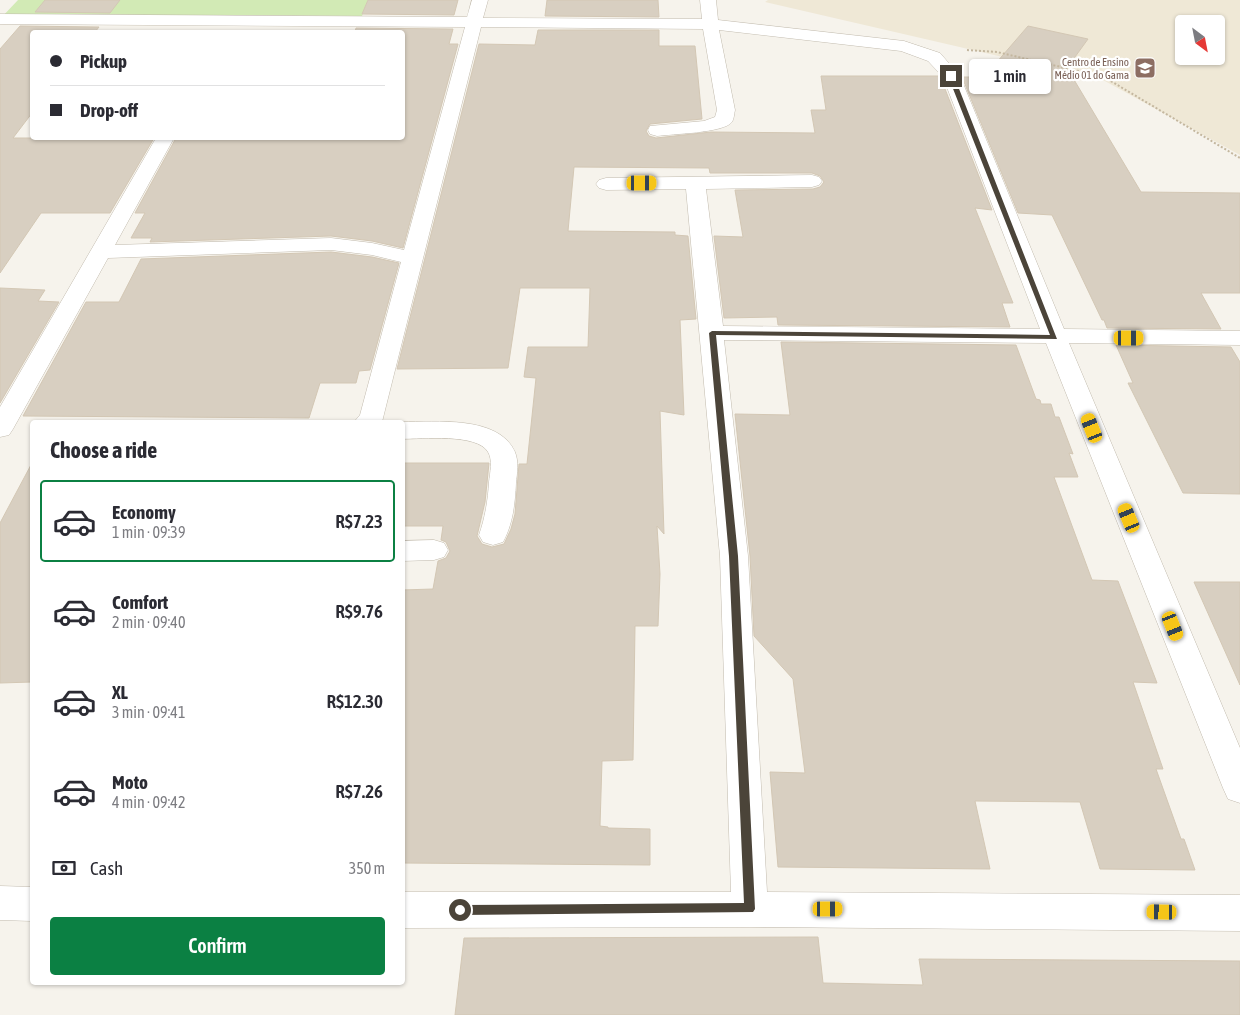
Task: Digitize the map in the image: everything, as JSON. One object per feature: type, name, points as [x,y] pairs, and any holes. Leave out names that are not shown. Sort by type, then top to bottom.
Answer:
[{"type":"street","points":[[371,420],[480,0]]},
{"type":"street","points":[[657,130],[706,126],[724,120],[726,110],[710,24],[708,0]]},
{"type":"street","points":[[3,14],[227,26],[475,23],[710,24],[904,46],[934,57],[951,76],[1054,337],[1240,788]]},
{"type":"street","points":[[0,429],[163,140]]},
{"type":"street","points":[[606,184],[812,181]]},
{"type":"street","points":[[695,183],[734,556],[750,909]]},
{"type":"street","points":[[100,252],[332,244],[372,249],[413,258]]},
{"type":"street","points":[[712,333],[1240,338]]},
{"type":"street","points":[[405,432],[471,432],[491,439],[500,448],[504,467],[502,511],[493,535]]},
{"type":"street","points":[[405,551],[434,550]]},
{"type":"street","points":[[0,903],[30,904]]},
{"type":"street","points":[[405,910],[750,909],[1240,913]]},
{"type":"path","points":[[904,46],[997,52],[1104,77],[1240,158]]},
{"type":"shaded area","name":"Centro de Ensino Médio 01 do Gama","points":[[768,0],[1240,0],[1240,155],[1103,80],[765,2]]},
{"type":"green space","points":[[18,0],[368,0],[362,16],[217,15],[0,19]]},
{"type":"building","points":[[45,0],[120,0],[110,13],[35,12]]},
{"type":"building","points":[[368,0],[458,0],[454,15],[362,14]]},
{"type":"building","points":[[547,0],[658,0],[659,17],[545,16]]},
{"type":"building","points":[[20,26],[99,27],[97,30],[30,30],[30,116],[13,138],[30,138],[30,140],[153,140],[110,213],[41,213],[0,273],[0,49]]},
{"type":"building","points":[[1028,26],[1088,39],[1067,68],[1141,192],[1240,193],[1240,293],[1201,293],[1221,329],[1107,328],[1052,215],[1018,213],[962,77],[984,77]]},
{"type":"building","points":[[356,28],[453,29],[449,44],[458,44],[403,248],[372,241],[331,236],[150,242],[152,238],[131,238],[145,213],[135,213],[175,140],[405,140],[405,30],[356,30]]},
{"type":"building","points":[[538,30],[659,30],[659,46],[695,46],[702,119],[650,124],[646,131],[649,136],[656,138],[711,132],[815,133],[811,110],[826,110],[821,76],[940,76],[992,210],[975,208],[1013,303],[1002,303],[1010,327],[778,325],[777,317],[724,318],[714,236],[743,237],[735,190],[813,189],[820,187],[824,182],[820,176],[812,173],[710,173],[709,168],[574,167],[568,231],[675,232],[675,235],[688,236],[696,319],[680,320],[684,415],[660,411],[664,534],[657,526],[660,574],[658,626],[635,626],[633,760],[602,761],[600,826],[608,828],[650,829],[650,865],[405,863],[405,590],[433,589],[438,561],[446,558],[450,551],[446,542],[441,540],[443,526],[405,526],[405,463],[489,463],[485,502],[477,536],[482,544],[492,547],[504,544],[515,514],[519,464],[527,464],[536,378],[524,377],[528,347],[588,347],[590,288],[520,288],[508,368],[397,369],[479,44],[535,45]]},
{"type":"building","points":[[331,252],[372,257],[399,263],[370,370],[359,371],[356,383],[320,383],[309,418],[23,416],[86,302],[119,302],[141,259]]},
{"type":"building","points":[[0,288],[45,290],[38,301],[59,302],[0,403]]},
{"type":"building","points":[[781,342],[1016,345],[1036,399],[1040,400],[1041,404],[1051,404],[1055,417],[1059,417],[1073,454],[1069,453],[1078,477],[1054,477],[1092,580],[1118,581],[1157,683],[1133,682],[1163,769],[1156,769],[1181,839],[1184,839],[1195,870],[1100,869],[1080,802],[975,801],[990,869],[778,867],[770,772],[805,773],[793,679],[754,636],[750,556],[735,414],[790,415]]},
{"type":"building","points":[[1116,345],[1231,347],[1240,362],[1240,494],[1183,493],[1128,383],[1133,383]]},
{"type":"building","points":[[30,467],[30,682],[0,683],[0,523]]},
{"type":"building","points":[[1194,582],[1240,582],[1240,685]]},
{"type":"building","points":[[818,937],[823,983],[923,985],[919,959],[1240,961],[1240,1015],[455,1015],[464,938]]},
{"type":"place","name":"Centro de Ensino Médio 01 do Gama","points":[[1145,68]]},
{"type":"route","points":[[460,910],[750,909],[734,556],[712,333],[1054,337],[951,76]]}]
